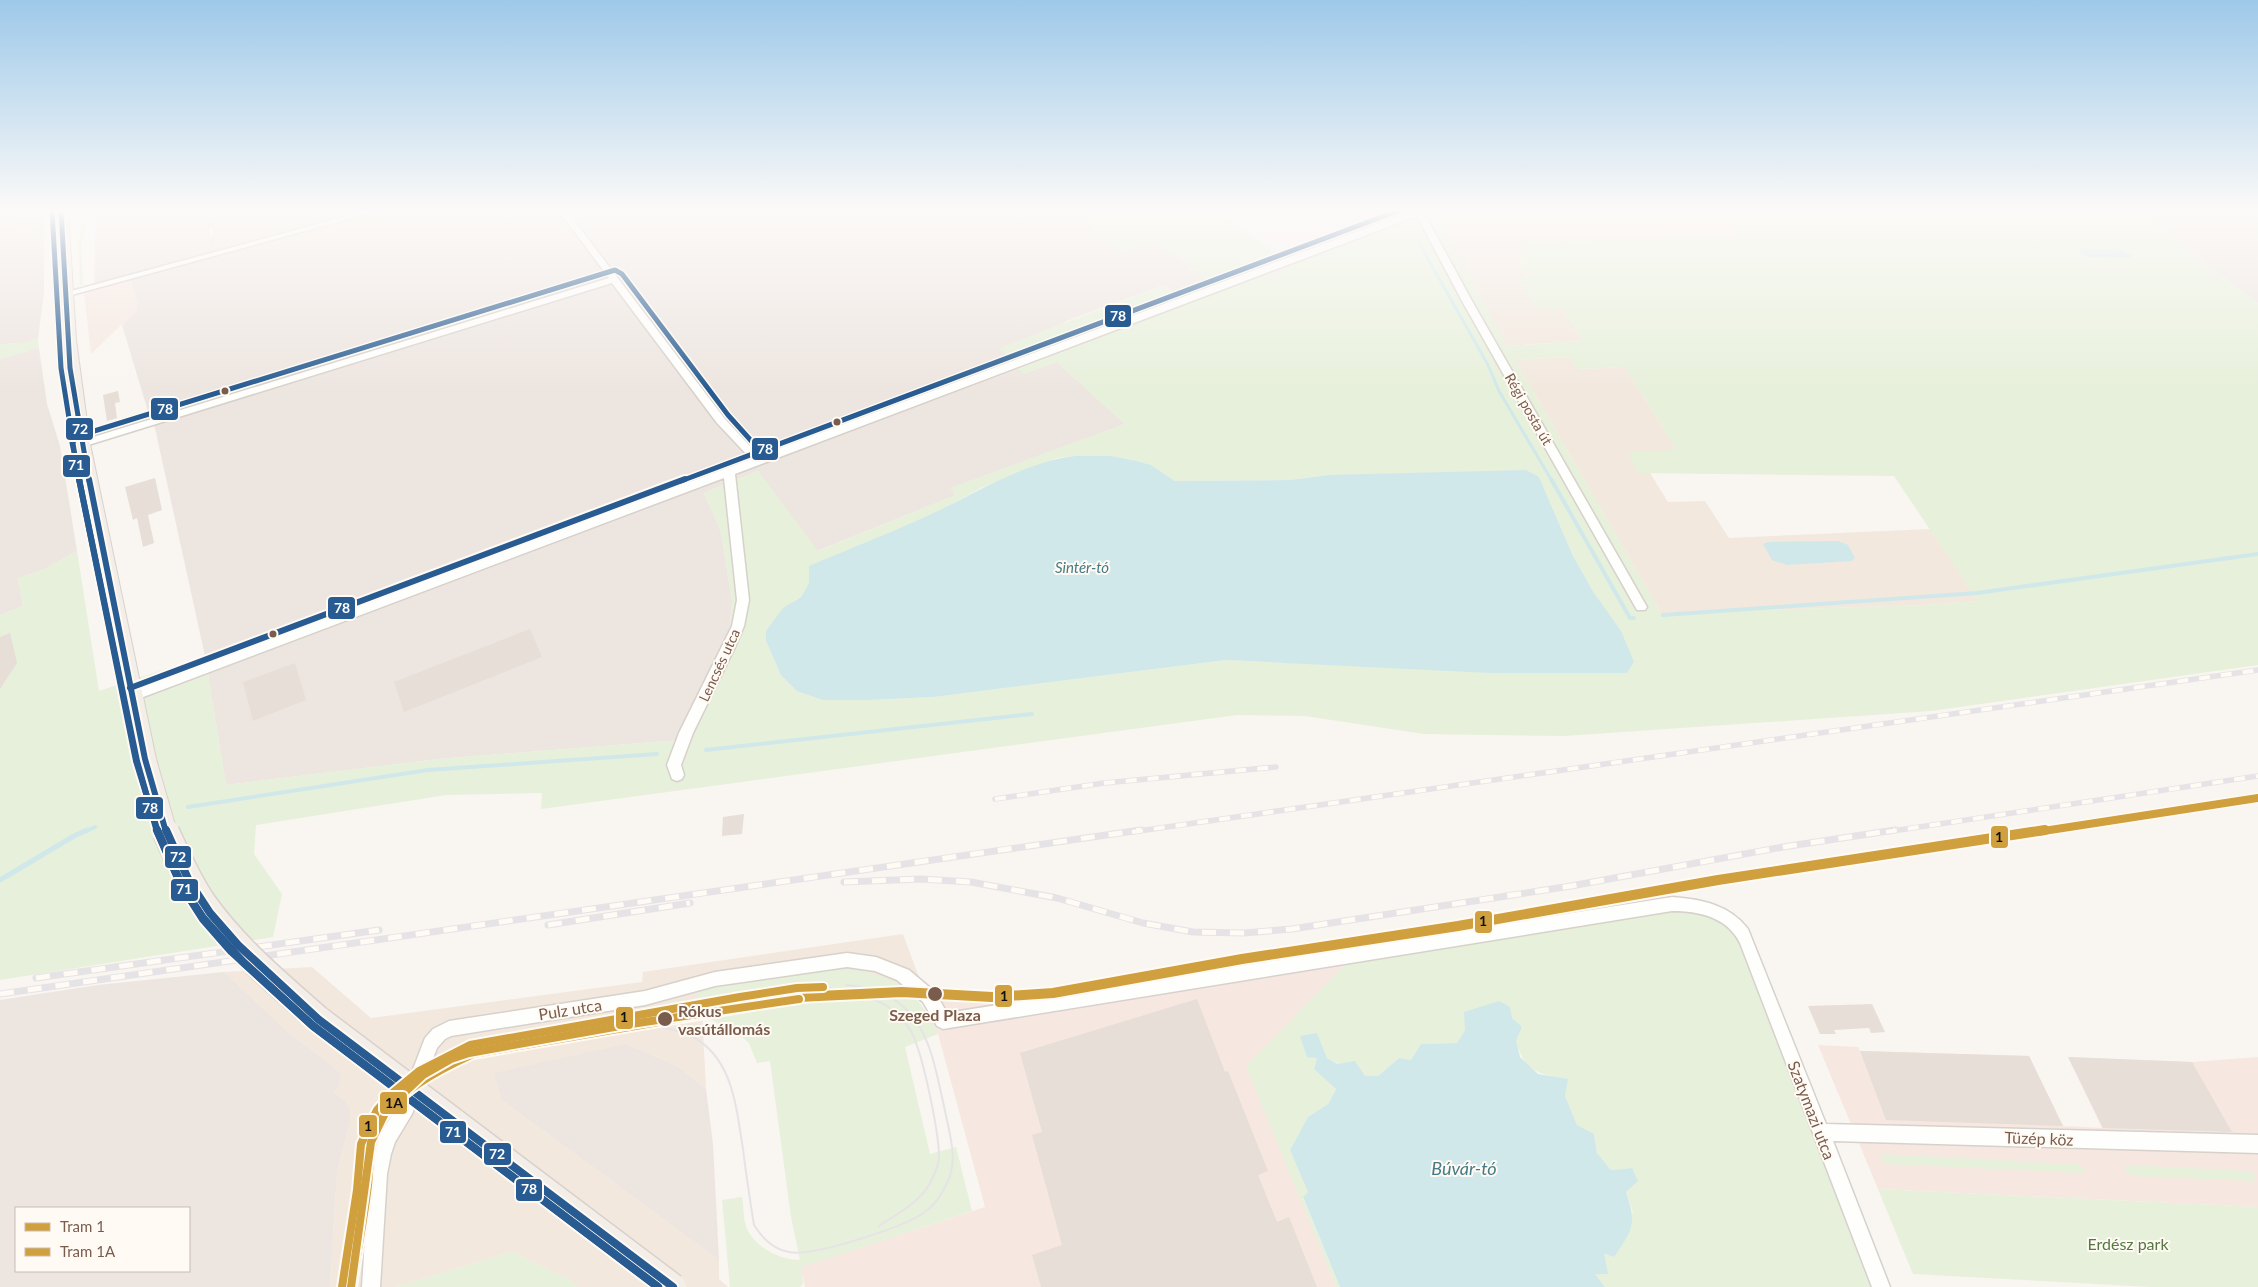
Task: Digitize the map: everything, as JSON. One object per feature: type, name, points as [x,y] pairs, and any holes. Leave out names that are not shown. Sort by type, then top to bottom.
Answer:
[{"type":"main road","points":[[64,270],[70,368],[82,444],[133,696],[146,759],[166,832],[189,880],[210,913],[249,956],[318,1019],[673,1287]]},
{"type":"street","points":[[65,294],[154,270]]},
{"type":"street","points":[[608,270],[721,421],[758,461]]},
{"type":"street","points":[[133,696],[1262,270]]},
{"type":"street","name":"Régi posta út","points":[[1451,270],[1640,607]]},
{"type":"street","points":[[82,444],[615,279]]},
{"type":"street","name":"Lencsés utca","points":[[676,770],[686,733],[738,626],[743,600],[729,471]]},
{"type":"street","name":"Szatymazi utca","points":[[943,1021],[1672,904],[1685,904],[1711,910],[1733,923],[1742,933],[1753,956],[1880,1287]]},
{"type":"street","name":"Pulz utca","points":[[372,1287],[378,1174],[382,1154],[388,1137],[406,1108],[429,1047],[434,1038],[443,1032],[470,1025],[645,998],[715,979],[847,960],[876,964],[903,975],[928,997],[943,1021]]},
{"type":"street","name":"Tüzép köz","points":[[1821,1132],[2258,1144]]},
{"type":"shaded area","points":[[0,270],[44,270],[44,293],[38,339],[21,344],[0,345]]},
{"type":"shaded area","points":[[94,270],[1194,270],[1210,282],[1176,294],[1164,285],[1064,322],[1023,374],[1057,362],[1125,424],[951,488],[956,495],[817,551],[758,471],[704,493],[721,532],[732,601],[729,636],[680,740],[438,759],[226,785],[205,656],[155,428],[150,418],[122,325],[137,310],[137,302],[131,280],[94,290]]},
{"type":"shaded area","points":[[1466,270],[1524,270],[1528,278],[1518,278],[1563,308],[1583,341],[1506,346]]},
{"type":"shaded area","points":[[2215,270],[2258,270],[2258,304]]},
{"type":"shaded area","points":[[131,280],[137,302],[137,310],[91,354],[84,293]]},
{"type":"shaded area","points":[[39,348],[47,404],[60,446],[77,551],[45,569],[18,578],[23,606],[0,615],[0,359]]},
{"type":"shaded area","points":[[1571,357],[1578,369],[1625,367],[1677,450],[1637,473],[1650,473],[1668,502],[1705,501],[1729,538],[1930,529],[1979,601],[1924,605],[1661,613],[1515,360]]},
{"type":"shaded area","points":[[903,934],[924,991],[908,994],[701,993],[706,1089],[677,1066],[626,1044],[502,1100],[719,1260],[719,1279],[728,1287],[577,1287],[570,1280],[512,1252],[396,1287],[330,1287],[337,1172],[350,1122],[344,1100],[333,1092],[341,1073],[288,1032],[224,972],[312,967],[371,1018],[642,982],[643,972]]},
{"type":"shaded area","points":[[1355,937],[1345,965],[1247,1066],[1336,1287],[805,1287],[800,1267],[985,1207],[938,1034],[924,1005],[912,994],[924,991],[1030,993]]},
{"type":"shaded area","points":[[224,972],[288,1032],[341,1073],[338,1087],[333,1092],[344,1100],[349,1108],[350,1122],[337,1172],[330,1287],[0,1287],[0,1000],[98,985]]},
{"type":"shaded area","points":[[626,1044],[677,1066],[706,1089],[713,1144],[719,1260],[502,1100],[494,1073]]},
{"type":"shaded area","points":[[1818,1045],[1858,1047],[1860,1051],[2029,1056],[2063,1126],[2102,1128],[2068,1057],[2192,1062],[2258,1057],[2258,1207],[1878,1189]]},
{"type":"green space","points":[[79,270],[82,270],[83,285],[80,285]]},
{"type":"green space","points":[[1194,270],[1467,270],[1507,346],[1583,341],[1563,308],[1538,310],[1518,278],[1528,277],[1524,270],[2215,270],[2258,304],[2258,665],[1931,711],[1564,736],[1424,734],[1305,716],[1237,715],[541,809],[542,793],[446,795],[256,825],[254,854],[282,894],[273,937],[0,980],[0,615],[23,606],[17,578],[45,569],[77,551],[99,691],[205,656],[226,785],[438,759],[680,740],[729,636],[732,601],[721,532],[704,493],[758,471],[818,551],[956,495],[950,488],[1125,424],[1057,362],[1023,374],[999,348],[1164,285],[1176,294],[1210,282]],"holes":[[[1571,357],[1577,369],[1625,367],[1677,450],[1629,452],[1637,473],[1894,476],[1978,601],[1924,605],[1661,613],[1515,360]],[[1111,456],[1151,465],[1175,481],[1290,480],[1328,475],[1539,477],[1573,556],[1594,593],[1288,663],[1226,660],[934,697],[868,700],[823,700],[781,675],[766,641],[766,631],[795,600],[801,597],[809,583],[981,488],[1057,458]]]},
{"type":"green space","points":[[38,339],[39,348],[0,359],[0,345]]},
{"type":"green space","points":[[1672,904],[1733,923],[1881,1287],[1605,1287],[1595,1274],[1604,1253],[1633,1212],[1626,1192],[1632,1168],[1611,1170],[1597,1153],[1594,1134],[1577,1126],[1565,1096],[1567,1079],[1534,1070],[1523,1059],[1516,1040],[1465,1030],[1457,1043],[1421,1044],[1411,1060],[1399,1058],[1378,1076],[1365,1076],[1327,1058],[1317,1033],[1317,1058],[1314,1069],[1336,1088],[1328,1104],[1308,1117],[1290,1150],[1309,1193],[1303,1198],[1340,1287],[1336,1287],[1246,1066],[1345,965],[1602,915]]},
{"type":"green space","points":[[825,968],[863,972],[894,981],[918,1001],[929,1016],[938,1034],[905,1047],[930,1154],[956,1147],[972,1211],[801,1267],[803,1284],[800,1287],[730,1287],[722,1200],[742,1197],[745,1224],[752,1237],[764,1248],[778,1256],[800,1260],[791,1217],[770,1061],[757,1063],[749,1043],[697,1011],[697,990]]},
{"type":"green space","points":[[1881,1154],[2079,1164],[2085,1171],[2083,1173],[1884,1164]]},
{"type":"green space","points":[[2128,1165],[2247,1171],[2253,1173],[2256,1179],[2254,1181],[2132,1176],[2125,1170],[2124,1167]]},
{"type":"green space","name":"Erdész park","points":[[1878,1189],[2258,1207],[2258,1287],[2151,1287],[1913,1274]]},
{"type":"green space","points":[[512,1252],[571,1280],[577,1287],[396,1287]]},
{"type":"water","name":"Sintér-tó","points":[[1075,456],[1111,456],[1137,461],[1151,465],[1175,481],[1290,480],[1328,475],[1526,470],[1539,477],[1573,556],[1594,593],[1621,631],[1634,662],[1627,673],[1490,673],[1226,660],[934,697],[868,700],[823,700],[797,691],[781,675],[766,641],[766,631],[783,608],[801,597],[809,583],[809,566],[938,511],[1022,470]]},
{"type":"water","points":[[1838,541],[1848,545],[1855,558],[1852,561],[1787,565],[1772,560],[1763,544],[1768,542]]},
{"type":"water","name":"Búvár-tó","points":[[1499,1001],[1510,1007],[1512,1018],[1522,1027],[1516,1040],[1520,1057],[1538,1074],[1568,1079],[1565,1096],[1577,1125],[1594,1134],[1597,1153],[1611,1170],[1632,1168],[1638,1181],[1626,1192],[1632,1219],[1629,1233],[1614,1257],[1604,1253],[1608,1274],[1595,1274],[1605,1287],[1340,1287],[1303,1197],[1308,1192],[1290,1150],[1308,1117],[1328,1104],[1336,1089],[1314,1069],[1317,1058],[1307,1057],[1300,1036],[1317,1033],[1327,1058],[1338,1064],[1355,1061],[1365,1076],[1378,1076],[1399,1058],[1411,1060],[1421,1044],[1457,1043],[1465,1030],[1464,1012]]},
{"type":"building","points":[[118,391],[120,402],[115,403],[117,418],[107,421],[103,395]]},
{"type":"building","points":[[155,478],[162,510],[148,515],[154,543],[143,547],[137,518],[133,520],[125,487]]},
{"type":"building","points":[[530,629],[542,657],[404,712],[394,682]]},
{"type":"building","points":[[10,633],[17,663],[0,689],[0,637]]},
{"type":"building","points":[[295,663],[306,700],[253,721],[243,682]]},
{"type":"building","points":[[744,814],[742,834],[722,836],[723,817]]},
{"type":"building","points":[[1197,999],[1225,1072],[1228,1071],[1268,1171],[1258,1175],[1277,1222],[1289,1217],[1317,1287],[1041,1287],[1032,1255],[1062,1245],[1032,1135],[1042,1132],[1020,1053]]},
{"type":"building","points":[[1872,1004],[1885,1032],[1871,1033],[1869,1028],[1834,1030],[1836,1034],[1820,1034],[1808,1006]]},
{"type":"building","points":[[1860,1051],[2029,1056],[2063,1126],[1886,1120]]},
{"type":"building","points":[[2068,1057],[2192,1062],[2232,1132],[2103,1128]]},
{"type":"waterway","points":[[1434,270],[1488,365],[1499,391],[1552,481]]},
{"type":"waterway","points":[[1551,479],[1630,618],[1634,618]]},
{"type":"waterway","points":[[1663,615],[1977,593],[2258,554]]},
{"type":"waterway","points":[[706,750],[1032,714]]},
{"type":"waterway","points":[[188,807],[428,770],[657,754]]},
{"type":"waterway","points":[[84,832],[95,827]]},
{"type":"waterway","points":[[0,880],[87,830]]},
{"type":"tram line","points":[[631,1024],[684,1033],[705,1045],[716,1057],[724,1070],[735,1100],[754,1225],[768,1242],[783,1251],[801,1252],[817,1250],[836,1246],[895,1227],[922,1214],[933,1205],[942,1193],[950,1176],[953,1158],[951,1139],[935,1065],[920,1026],[908,1011],[892,998],[872,990],[846,985]]},
{"type":"tram line","points":[[823,987],[877,1001],[891,1009],[901,1018],[914,1038],[929,1091],[938,1146],[938,1165],[923,1194],[879,1226]]},
{"type":"tram line","name":"1","points":[[342,1287],[357,1190],[361,1144],[377,1110],[390,1095],[419,1071],[470,1045],[740,997],[797,988],[823,987]]},
{"type":"tram line","name":"1A","points":[[351,1287],[371,1142],[387,1109],[423,1075],[451,1059],[469,1053],[631,1024],[799,999]]},
{"type":"railway","points":[[1132,832],[2258,670]]},
{"type":"railway","points":[[995,799],[1104,783],[1276,767]]},
{"type":"railway","points":[[1886,832],[2258,776]]},
{"type":"railway","points":[[0,994],[1141,830]]},
{"type":"railway","points":[[844,882],[921,879],[971,882],[1057,898],[1143,923],[1193,932],[1244,933],[1292,929],[1571,886],[1783,847],[1895,830]]},
{"type":"railway","points":[[548,925],[690,903]]},
{"type":"railway","points":[[36,978],[379,930]]},
{"type":"rail line","name":"1","points":[[351,1287],[367,1184],[368,1159],[376,1128],[388,1110],[413,1086],[436,1070],[473,1053],[798,997],[902,992],[992,997],[1053,993],[1242,959],[1458,926],[1718,880],[2258,798]]},
{"type":"transit line","name":"71","points":[[55,270],[61,368],[75,459],[137,761],[158,835],[182,886],[203,919],[231,951],[312,1025],[658,1287]]},
{"type":"transit line","name":"72","points":[[64,270],[70,368],[84,457],[145,759],[166,832],[189,881],[210,913],[238,945],[318,1019],[673,1287]]},
{"type":"transit line","name":"78","points":[[615,270],[78,436],[72,443],[136,761],[154,823],[181,885],[203,918],[243,962],[313,1026],[658,1287]]},
{"type":"transit line","name":"78","points":[[615,270],[622,274],[728,415],[764,455]]},
{"type":"transit line","name":"78","points":[[130,688],[1240,270]]},
{"type":"place","name":"Szeged Plaza","points":[[935,994]]},
{"type":"place","name":"Rókus vasútállomás","points":[[665,1019]]}]
